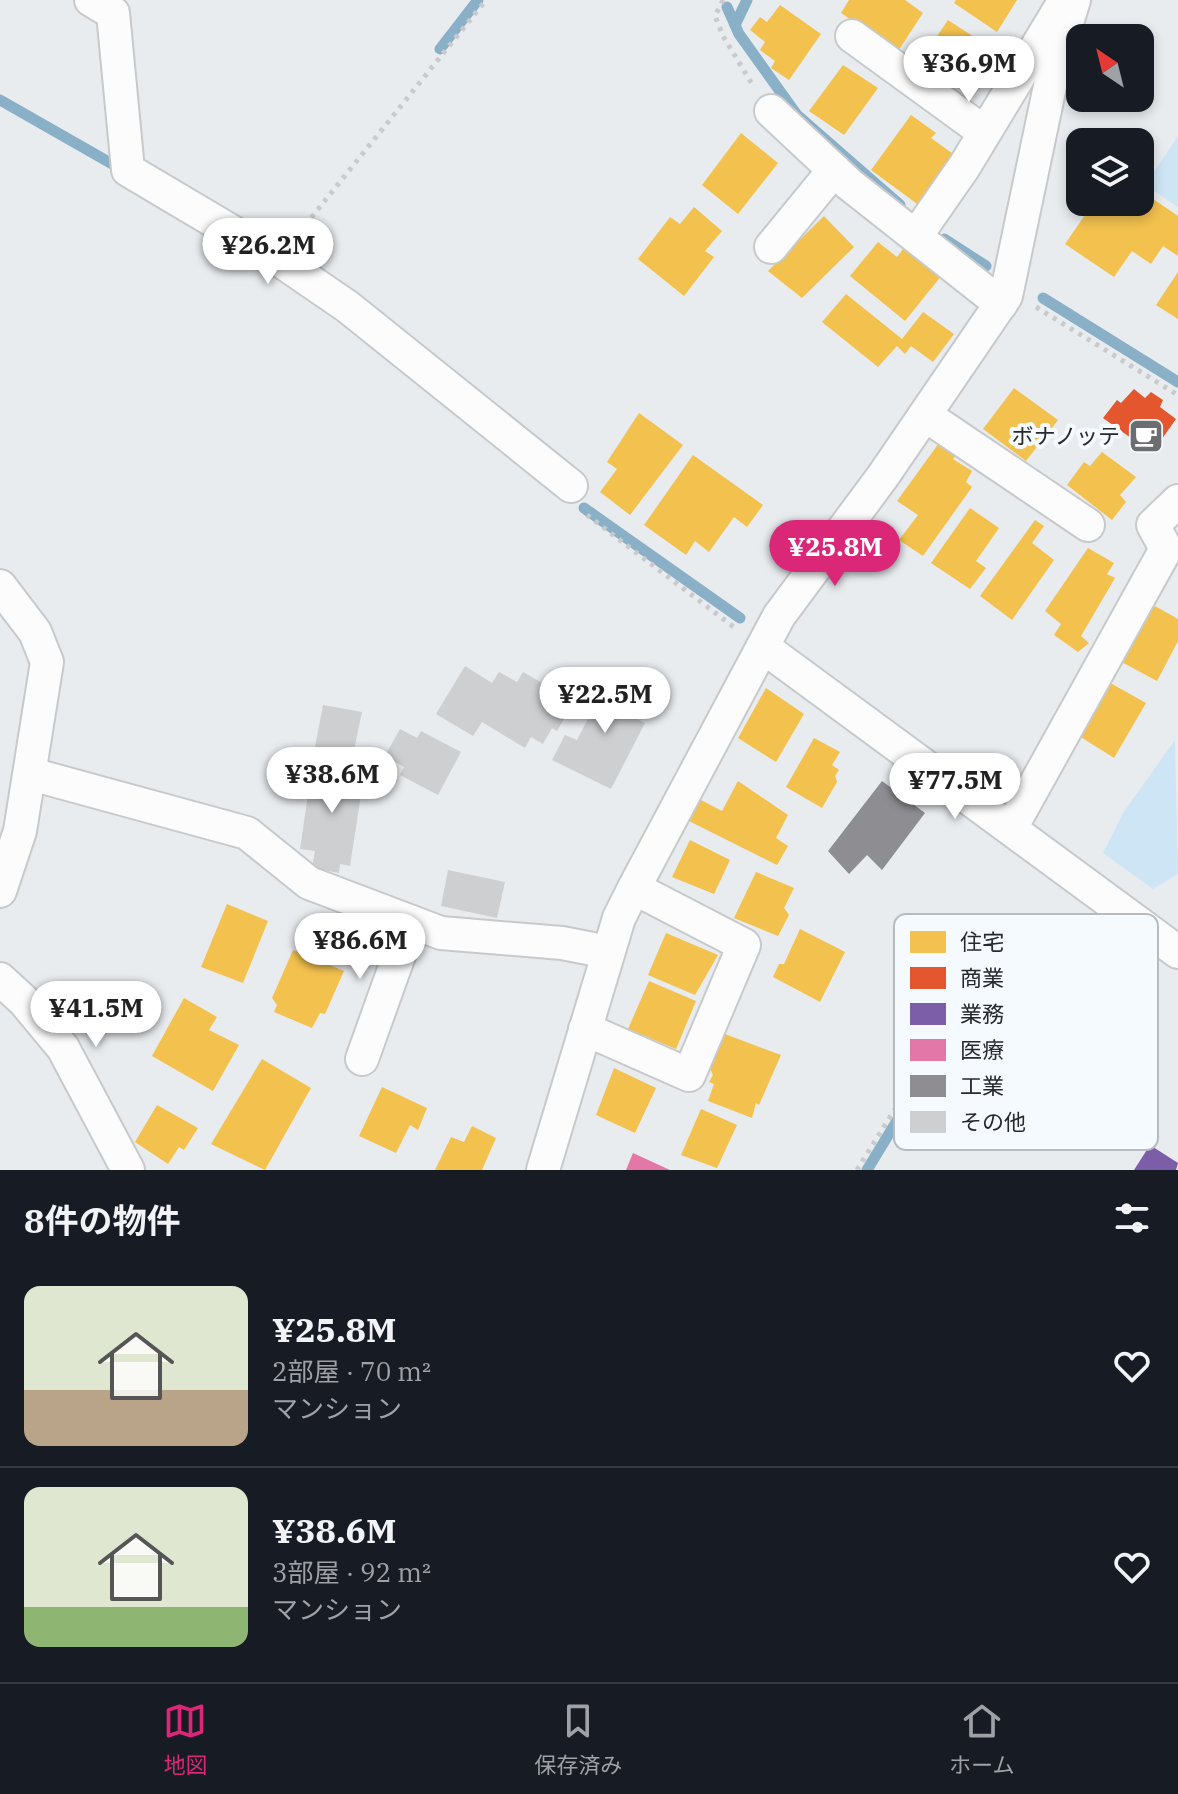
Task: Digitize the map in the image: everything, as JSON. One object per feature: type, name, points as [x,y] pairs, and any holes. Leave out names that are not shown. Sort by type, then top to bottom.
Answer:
[{"type":"street","points":[[91,0],[113,13],[128,170],[278,259],[348,307],[571,486]]},
{"type":"street","points":[[916,236],[1065,0]]},
{"type":"street","points":[[543,1170],[608,952],[619,918],[634,888],[779,616],[925,415],[1004,296],[1055,62],[1074,0]]},
{"type":"street","points":[[852,36],[984,132]]},
{"type":"street","points":[[771,111],[834,170],[916,236],[1004,296]]},
{"type":"street","points":[[771,247],[834,170]]},
{"type":"street","points":[[925,415],[1088,525]]},
{"type":"street","points":[[1011,828],[1166,549],[1153,525],[1178,501]]},
{"type":"street","points":[[0,586],[35,632],[47,662],[20,831],[0,891]]},
{"type":"street","points":[[763,647],[1127,914]]},
{"type":"street","points":[[31,774],[247,833],[309,883],[441,933],[562,943],[608,952]]},
{"type":"street","points":[[585,1029],[689,1075],[744,945],[634,888]]},
{"type":"street","points":[[362,1059],[411,922]]},
{"type":"street","points":[[1158,937],[1178,952]]},
{"type":"street","points":[[0,979],[24,1001],[63,1048],[128,1170]]},
{"type":"path","points":[[278,259],[486,0]]},
{"type":"path","points":[[710,0],[719,7]]},
{"type":"path","points":[[723,0],[715,16],[723,36],[771,111]]},
{"type":"path","points":[[1004,296],[1178,395]]},
{"type":"path","points":[[571,486],[585,513],[663,576],[763,647]]},
{"type":"path","points":[[1090,914],[1104,897]]},
{"type":"path","points":[[857,1170],[894,1111]]},
{"type":"shaded area","points":[[1178,136],[1178,207],[1154,191],[1154,172]]},
{"type":"shaded area","points":[[1175,740],[1178,874],[1153,889],[1103,853],[1123,813]]},
{"type":"building: 住宅","points":[[849,0],[905,0],[923,13],[898,51],[841,13]]},
{"type":"building: 住宅","points":[[956,0],[1017,0],[997,32],[954,3]]},
{"type":"building: 住宅","points":[[780,5],[821,34],[789,80],[771,68],[775,61],[760,50],[765,42],[750,30],[760,17],[767,22]]},
{"type":"building: 住宅","points":[[948,20],[1000,54],[974,92],[923,57]]},
{"type":"building: 住宅","points":[[843,65],[878,88],[844,135],[809,111]]},
{"type":"building: 住宅","points":[[911,115],[936,133],[931,138],[956,156],[920,206],[871,170]]},
{"type":"building: 住宅","points":[[741,133],[778,163],[738,214],[702,185]]},
{"type":"building: 住宅","points":[[1154,200],[1178,216],[1178,256],[1163,246],[1151,264],[1132,251],[1114,277],[1065,244],[1084,216],[1154,216]]},
{"type":"building: 住宅","points":[[694,207],[722,231],[705,251],[714,257],[684,296],[638,259],[670,217],[680,224]]},
{"type":"building: 住宅","points":[[824,216],[854,247],[802,298],[768,271]]},
{"type":"building: 住宅","points":[[878,242],[897,257],[906,245],[942,275],[905,321],[850,276]]},
{"type":"building: 住宅","points":[[1178,272],[1178,319],[1156,305]]},
{"type":"building: 住宅","points":[[846,294],[902,339],[923,312],[954,334],[933,362],[911,346],[905,354],[897,346],[878,367],[822,322]]},
{"type":"building: 住宅","points":[[1014,388],[1058,420],[1026,461],[983,429]]},
{"type":"building: 住宅","points":[[639,413],[683,445],[630,515],[600,492],[617,469],[607,462]]},
{"type":"building: 住宅","points":[[939,443],[956,455],[953,459],[972,471],[966,482],[972,487],[923,556],[899,540],[918,515],[897,501]]},
{"type":"building: 住宅","points":[[1102,452],[1136,477],[1120,495],[1126,502],[1112,520],[1067,485],[1084,462],[1090,466]]},
{"type":"building: 住宅","points":[[693,455],[763,505],[747,527],[734,517],[709,552],[695,541],[686,555],[644,525]]},
{"type":"building: 住宅","points":[[970,508],[999,528],[976,561],[986,568],[970,589],[931,563]]},
{"type":"building: 住宅","points":[[1035,520],[1044,526],[1032,543],[1054,560],[1012,620],[980,596]]},
{"type":"building: 住宅","points":[[1088,548],[1114,563],[1107,574],[1115,578],[1081,636],[1089,643],[1078,652],[1054,635],[1061,624],[1045,611]]},
{"type":"building: 住宅","points":[[1146,601],[1178,619],[1178,641],[1157,681],[1116,659]]},
{"type":"building: 住宅","points":[[1105,680],[1146,703],[1114,758],[1076,734]]},
{"type":"building: 住宅","points":[[766,688],[804,714],[776,762],[738,738]]},
{"type":"building: 住宅","points":[[814,738],[840,752],[832,765],[839,770],[835,776],[837,782],[822,808],[786,787]]},
{"type":"building: 住宅","points":[[738,781],[788,815],[776,838],[788,846],[777,865],[689,821],[701,800],[722,811]]},
{"type":"building: 住宅","points":[[690,840],[730,860],[714,894],[672,877]]},
{"type":"building: 住宅","points":[[756,872],[794,888],[784,908],[789,915],[778,936],[734,918]]},
{"type":"building: 住宅","points":[[227,904],[268,921],[243,983],[201,967]]},
{"type":"building: 住宅","points":[[800,929],[845,952],[820,1002],[773,977],[779,964],[784,964]]},
{"type":"building: 住宅","points":[[666,933],[718,955],[695,995],[648,975]]},
{"type":"building: 住宅","points":[[293,950],[344,971],[325,1014],[320,1013],[312,1028],[274,1012],[277,1005],[272,998]]},
{"type":"building: 住宅","points":[[649,981],[696,1001],[676,1049],[628,1029]]},
{"type":"building: 住宅","points":[[184,998],[217,1017],[209,1030],[239,1045],[213,1091],[152,1056]]},
{"type":"building: 住宅","points":[[725,1034],[781,1055],[759,1105],[756,1103],[752,1118],[708,1101],[714,1084],[709,1082],[713,1075],[710,1069]]},
{"type":"building: 住宅","points":[[262,1059],[311,1088],[265,1170],[211,1144]]},
{"type":"building: 住宅","points":[[614,1068],[656,1088],[635,1133],[596,1115]]},
{"type":"building: 住宅","points":[[382,1087],[427,1108],[418,1130],[410,1125],[396,1153],[359,1136]]},
{"type":"building: 住宅","points":[[157,1105],[198,1128],[184,1150],[179,1147],[168,1164],[135,1142]]},
{"type":"building: 住宅","points":[[701,1109],[737,1125],[717,1168],[681,1155]]},
{"type":"building: 住宅","points":[[472,1126],[496,1138],[482,1170],[435,1170],[451,1137],[464,1142]]},
{"type":"building: 商業","name":"ボナノッテ","points":[[1134,389],[1145,398],[1151,392],[1163,400],[1160,407],[1176,419],[1152,453],[1103,418],[1117,400],[1121,403]]},
{"type":"building: 業務","points":[[1147,1150],[1158,1150],[1178,1163],[1176,1170],[1134,1170]]},
{"type":"building: 医療","points":[[633,1153],[670,1170],[626,1170]]},
{"type":"building: 工業","points":[[882,781],[925,813],[882,870],[867,855],[849,874],[828,851]]},
{"type":"building: その他","points":[[465,666],[492,683],[499,672],[517,682],[523,672],[565,696],[557,708],[567,714],[557,731],[552,728],[543,744],[531,737],[525,748],[482,722],[473,736],[436,714]]},
{"type":"building: その他","points":[[610,676],[645,694],[633,717],[645,723],[611,789],[552,760],[565,735],[577,740]]},
{"type":"building: その他","points":[[323,705],[362,712],[353,755],[315,747]]},
{"type":"building: その他","points":[[400,729],[417,738],[421,731],[461,752],[438,795],[400,775],[404,767],[385,756]]},
{"type":"building: その他","points":[[313,761],[365,769],[350,866],[340,864],[339,873],[312,868],[315,851],[300,849]]},
{"type":"building: その他","points":[[448,870],[505,882],[497,918],[441,906]]},
{"type":"waterway","points":[[440,49],[478,0]]},
{"type":"waterway","points":[[735,25],[747,0]]},
{"type":"waterway","points":[[727,7],[739,34],[797,115],[900,205]]},
{"type":"waterway","points":[[0,100],[121,169]]},
{"type":"waterway","points":[[944,239],[986,266]]},
{"type":"waterway","points":[[1043,298],[1178,382]]},
{"type":"waterway","points":[[584,508],[740,618]]},
{"type":"waterway","points":[[980,793],[984,796],[1011,793],[1024,779]]},
{"type":"waterway","points":[[867,1170],[894,1126]]},
{"type":"place","name":"ボナノッテ","points":[[1146,436]]}]
